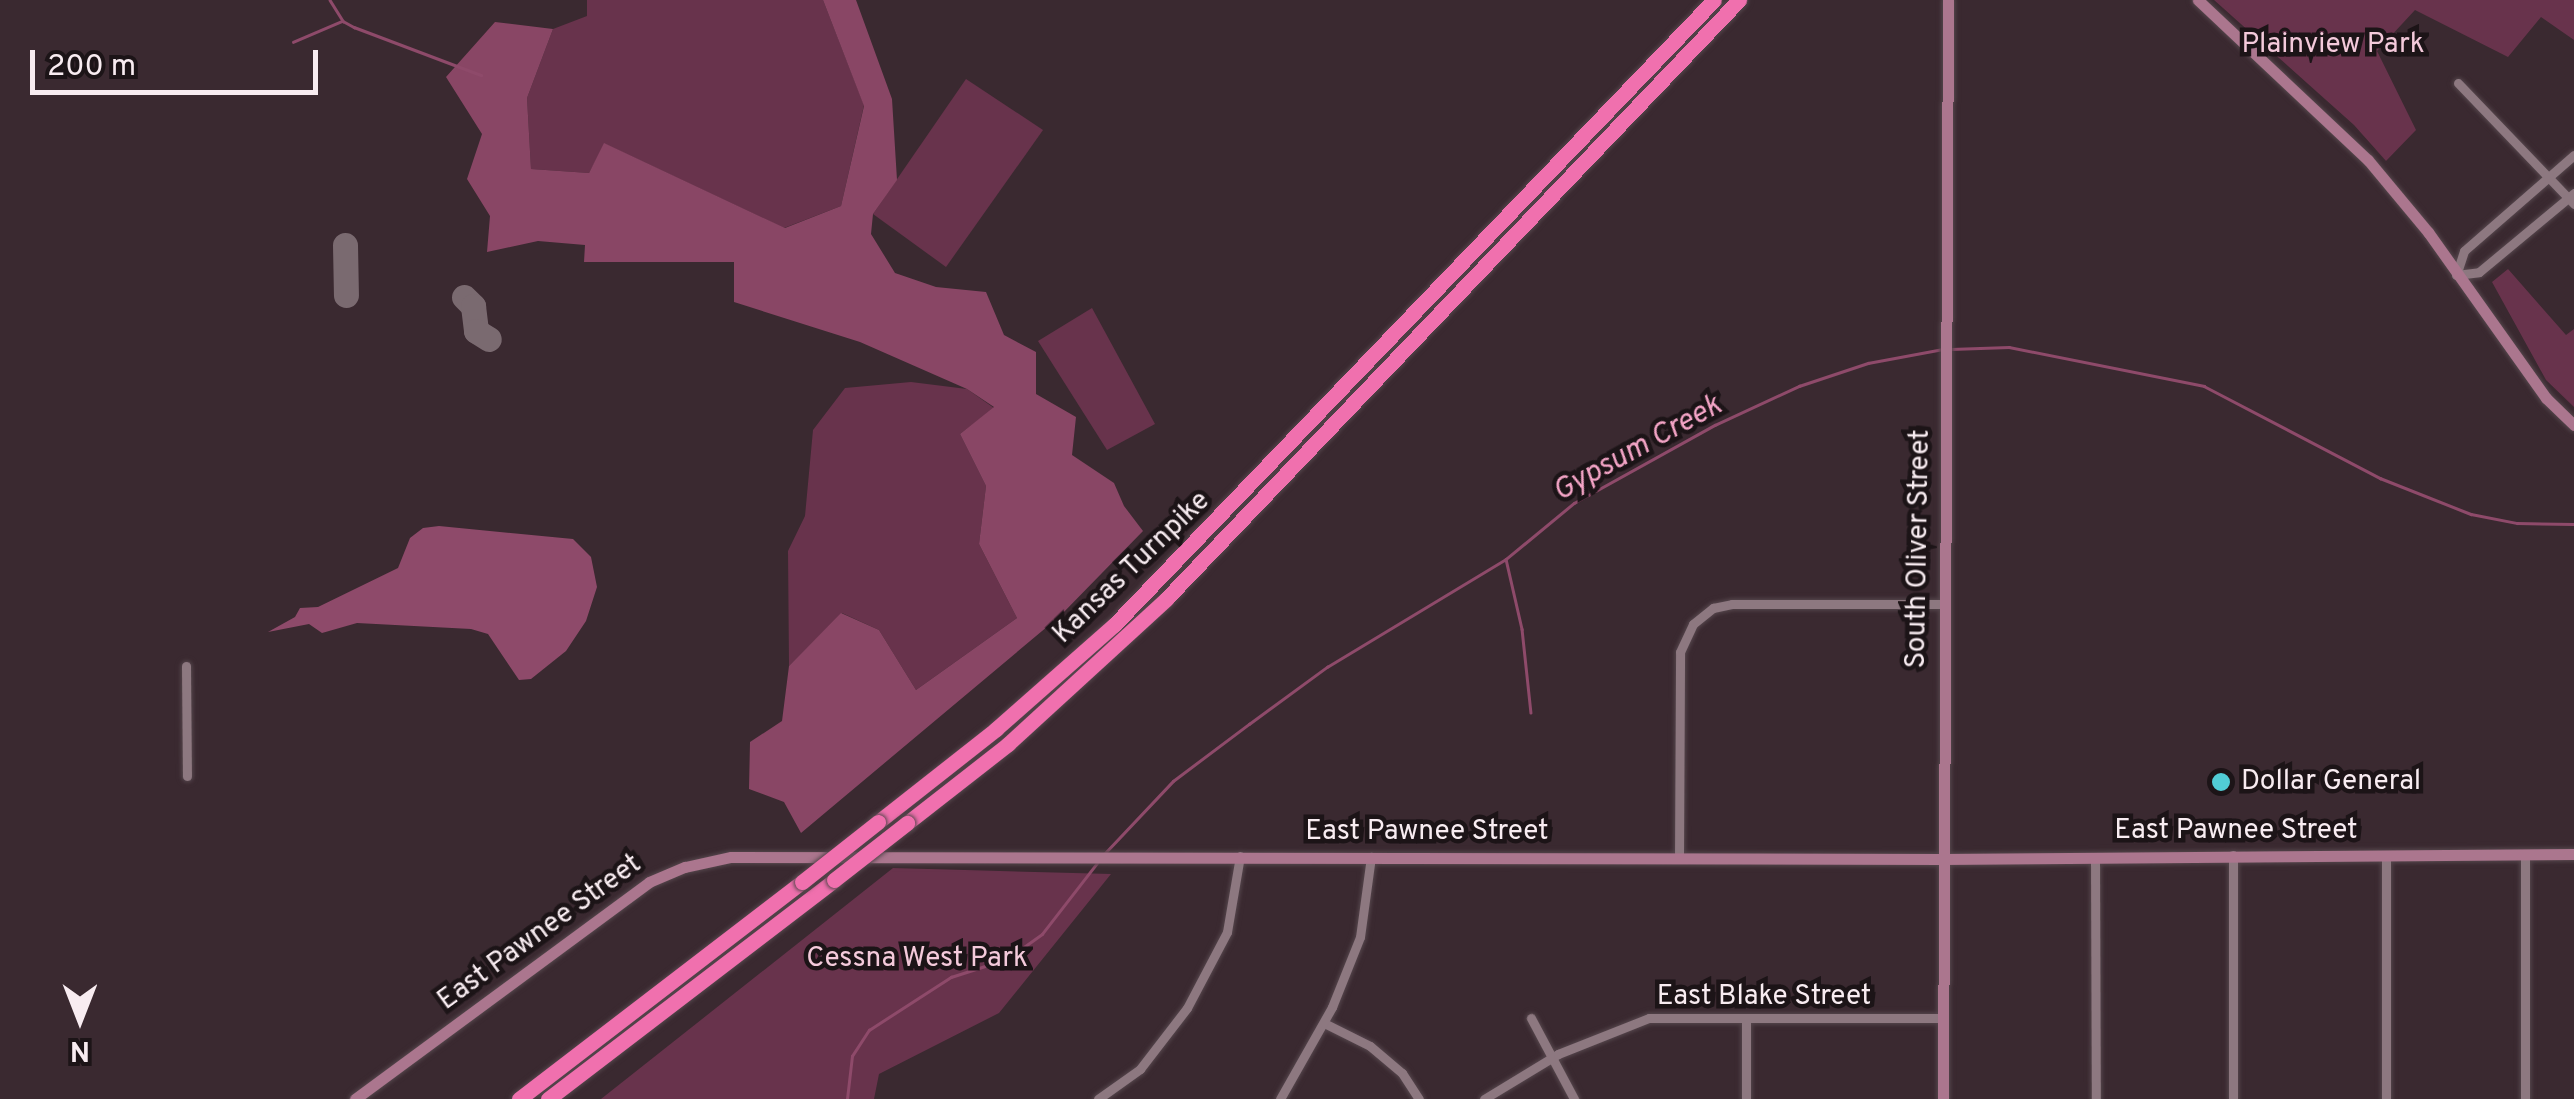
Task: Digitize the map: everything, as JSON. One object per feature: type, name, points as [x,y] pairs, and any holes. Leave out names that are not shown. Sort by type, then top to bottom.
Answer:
[{"type":"highway","name":"Kansas Turnpike","points":[[518,1099],[996,729],[1128,611],[1714,0]]},
{"type":"highway","name":"Kansas Turnpike","points":[[548,1099],[1008,744],[1166,598],[1739,0]]},
{"type":"main road","name":"South Oliver Street","points":[[1943,1099],[1948,0]]},
{"type":"main road","points":[[2198,0],[2368,160],[2546,398],[2574,425]]},
{"type":"main road","name":"East Pawnee Street","points":[[355,1099],[650,882],[685,867],[758,855],[1942,859],[2574,854]]},
{"type":"street","points":[[2458,82],[2551,179],[2572,198],[2479,272],[2456,274],[2464,251],[2551,179],[2574,156]]},
{"type":"street","points":[[1678,858],[1680,652],[1683,639],[1705,615],[1732,604],[1944,604]]},
{"type":"street","points":[[186,666],[187,776]]},
{"type":"street","points":[[2525,854],[2525,1099]]},
{"type":"street","points":[[2233,1099],[2234,855]]},
{"type":"street","points":[[2386,855],[2386,1099]]},
{"type":"street","points":[[1098,1099],[1140,1069],[1187,1008],[1227,932],[1238,886],[1240,856]]},
{"type":"street","points":[[1280,1099],[1324,1023],[1360,937],[1372,857]]},
{"type":"street","points":[[2096,857],[2096,1099]]},
{"type":"street","points":[[1531,1018],[1574,1099]]},
{"type":"street","name":"East Blake Street","points":[[1484,1099],[1553,1058],[1649,1018],[1942,1018]]},
{"type":"street","points":[[1746,1019],[1746,1099]]},
{"type":"street","points":[[1324,1023],[1370,1046],[1402,1073],[1419,1099]]},
{"type":"green space","points":[[587,0],[823,0],[864,105],[841,206],[784,228],[605,144],[589,173],[531,169],[527,98],[553,29],[587,16]]},
{"type":"green space","name":"Plainview Park","points":[[2214,0],[2574,0],[2574,40],[2541,17],[2508,57],[2415,10],[2377,51],[2416,130],[2386,161],[2354,125]]},
{"type":"green space","points":[[966,79],[1043,130],[946,267],[873,214]]},
{"type":"green space","points":[[2508,269],[2566,335],[2574,329],[2574,407],[2546,380],[2492,282]]},
{"type":"green space","points":[[1092,308],[1155,424],[1107,450],[1038,341]]},
{"type":"green space","points":[[911,382],[967,389],[994,408],[960,434],[986,486],[979,544],[1017,618],[916,690],[879,630],[842,613],[789,666],[788,551],[805,516],[813,430],[845,388]]},
{"type":"green space","name":"Cessna West Park","points":[[893,868],[1111,874],[999,1013],[879,1074],[874,1099],[601,1099]]},
{"type":"shaded area","points":[[823,0],[856,0],[892,99],[897,180],[873,214],[871,234],[895,273],[936,287],[986,292],[1004,335],[1036,352],[1036,394],[1076,417],[1072,455],[1114,483],[1124,506],[1143,531],[1060,616],[801,833],[784,802],[749,789],[750,742],[782,721],[789,666],[841,613],[879,630],[916,690],[1017,618],[979,544],[986,486],[960,434],[994,407],[967,389],[860,342],[734,302],[734,262],[584,262],[585,245],[538,241],[487,252],[490,216],[467,179],[482,134],[446,77],[495,22],[553,29],[527,98],[531,169],[589,173],[604,143],[785,228],[841,206],[864,106]]},
{"type":"shaded area","points":[[439,526],[573,539],[591,557],[597,587],[586,621],[566,651],[531,679],[519,680],[488,634],[471,629],[357,623],[322,633],[309,624],[268,632],[295,617],[300,608],[318,607],[398,568],[410,538],[423,528]]},
{"type":"waterway","points":[[330,0],[343,21],[354,27],[481,75]]},
{"type":"waterway","points":[[293,42],[342,21]]},
{"type":"waterway","name":"Gypsum Creek","points":[[1951,349],[2009,347],[2204,386],[2380,478],[2471,514],[2517,523],[2574,524]]},
{"type":"waterway","name":"Gypsum Creek","points":[[1105,853],[1173,781],[1249,724],[1327,667],[1506,559],[1574,503],[1715,425],[1799,386],[1868,363],[1943,349]]},
{"type":"waterway","points":[[1506,559],[1522,629],[1531,713]]},
{"type":"waterway","name":"Gypsum Creek","points":[[847,1099],[852,1056],[869,1030],[951,977],[1007,959],[1042,934],[1097,863]]},
{"type":"taxiway","points":[[345,245],[346,295]]},
{"type":"taxiway","points":[[464,297],[473,306],[476,331],[489,339]]},
{"type":"place","name":"Dollar General","points":[[2221,782]]}]
